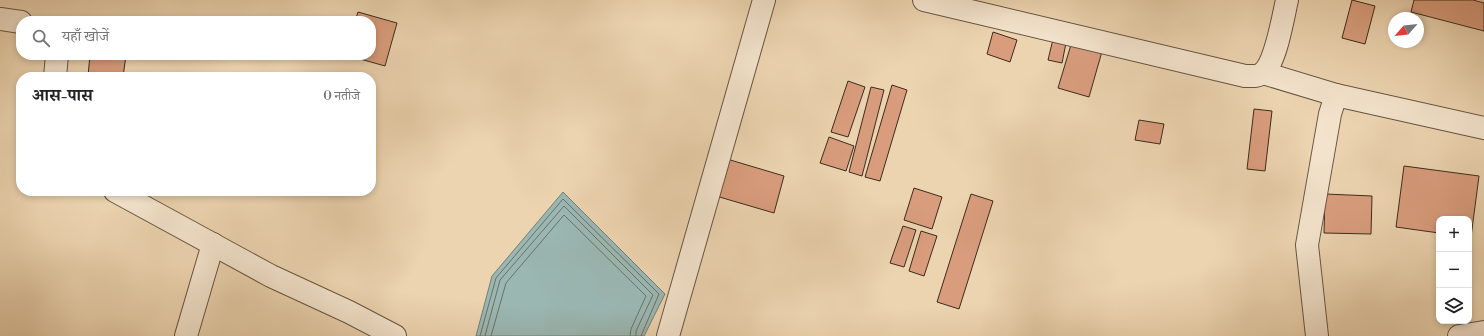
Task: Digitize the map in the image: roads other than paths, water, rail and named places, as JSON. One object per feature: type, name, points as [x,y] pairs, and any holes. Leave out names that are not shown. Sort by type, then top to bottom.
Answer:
[{"type":"street","points":[[668,336],[764,0]]},
{"type":"street","points":[[924,0],[1245,76],[1255,76],[1263,73],[1270,62],[1277,43],[1287,0]]},
{"type":"street","points":[[0,19],[16,21]]},
{"type":"street","points":[[55,72],[57,60]]},
{"type":"street","points":[[1263,73],[1336,95],[1484,128]]},
{"type":"street","points":[[1317,336],[1306,245],[1330,114],[1336,95]]},
{"type":"street","points":[[124,196],[271,276],[349,312],[395,336]]},
{"type":"street","points":[[186,336],[213,244]]},
{"type":"street","points":[[1460,336],[1484,332]]},
{"type":"water","points":[[563,192],[665,294],[644,336],[476,336],[492,276]]}]
